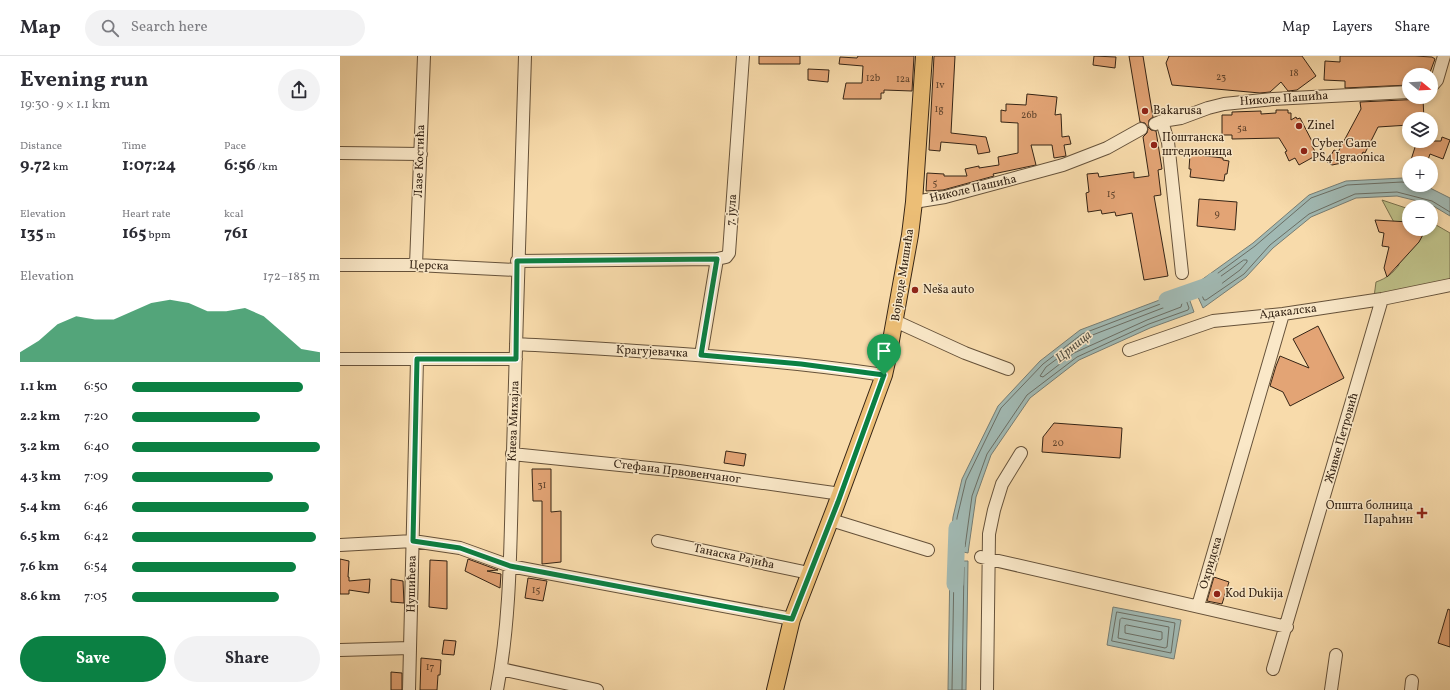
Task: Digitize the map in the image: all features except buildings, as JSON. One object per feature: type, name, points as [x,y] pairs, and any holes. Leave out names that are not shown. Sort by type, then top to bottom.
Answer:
[{"type":"main road","name":"Војводе Мишића","points":[[775,690],[792,619],[841,494],[884,375],[895,321],[914,202],[924,56]]},
{"type":"street","name":"Лазе Костића","points":[[416,265],[424,56]]},
{"type":"street","name":"Кнеза Михајла","points":[[496,690],[501,669],[510,566],[517,265],[525,56]]},
{"type":"street","name":"7. јула","points":[[717,259],[726,257],[729,253],[743,56]]},
{"type":"street","points":[[1438,77],[1444,56]]},
{"type":"street","name":"Николе Пашића","points":[[1182,273],[1168,142],[1158,123],[1181,118],[1208,108],[1233,103],[1402,92]]},
{"type":"street","name":"Николе Пашића","points":[[914,202],[945,197],[1063,165],[1107,148],[1142,129]]},
{"type":"street","points":[[340,153],[420,154]]},
{"type":"street","points":[[701,355],[717,259]]},
{"type":"street","name":"Церска","points":[[340,265],[517,265],[717,259]]},
{"type":"street","name":"Адакалска","points":[[1129,350],[1213,321],[1282,314],[1382,299],[1450,285]]},
{"type":"street","name":"Живке Петровић","points":[[1273,670],[1287,627],[1382,299]]},
{"type":"street","name":"Охридска","points":[[1198,606],[1282,314]]},
{"type":"street","points":[[895,321],[965,354],[1008,369]]},
{"type":"street","name":"Крагујевачка","points":[[516,344],[701,355],[801,364],[884,375]]},
{"type":"street","points":[[340,359],[516,359]]},
{"type":"street","name":"Нушићева","points":[[409,690],[417,359]]},
{"type":"street","points":[[987,690],[985,558],[994,510],[1002,484],[1021,452]]},
{"type":"street","name":"Стефана Првовенчаног","points":[[512,454],[679,471],[841,494]]},
{"type":"street","points":[[831,520],[928,550]]},
{"type":"street","points":[[340,545],[413,541],[460,548],[510,566],[792,619]]},
{"type":"street","name":"Танаска Рајића","points":[[658,541],[809,573]]},
{"type":"street","points":[[985,558],[1287,627]]},
{"type":"street","points":[[340,650],[410,648]]},
{"type":"street","points":[[1331,690],[1336,655]]},
{"type":"street","points":[[501,669],[597,690]]},
{"type":"green space","points":[[1382,200],[1402,207],[1402,236],[1438,236],[1438,226],[1450,233],[1450,283],[1374,297],[1376,282],[1389,275],[1399,265],[1396,255],[1405,243]]},
{"type":"water","points":[[1402,178],[1402,192],[1438,192],[1450,198],[1450,216],[1438,209],[1438,200],[1414,200],[1397,196],[1356,198],[1311,217],[1273,248],[1246,277],[1203,308],[1193,286],[1253,243],[1309,195],[1346,181]]},
{"type":"water","points":[[1186,290],[1194,312],[1150,328],[1079,360],[1030,398],[991,455],[976,497],[968,553],[950,549],[953,517],[962,479],[998,406],[1040,361],[1080,330]]},
{"type":"water","points":[[950,561],[968,561],[966,690],[948,690]]},
{"type":"water","points":[[1113,607],[1181,620],[1174,659],[1107,645]]},
{"type":"waterway","name":"Црница","points":[[1167,300],[1210,285],[1214,281]]},
{"type":"waterway","name":"Црница","points":[[955,584],[957,528]]},
{"type":"place","name":"Bakarusa","points":[[1145,111]]},
{"type":"place","name":"Zinel","points":[[1299,126]]},
{"type":"place","name":"Поштанска штедионица","points":[[1154,145]]},
{"type":"place","name":"Cyber Game PS4 Igraonica","points":[[1304,151]]},
{"type":"place","name":"Neša auto","points":[[915,290]]},
{"type":"place","name":"Општа болница Параћин","points":[[1422,513]]},
{"type":"place","name":"Kod Dukija","points":[[1217,594]]},
{"type":"route","points":[[717,259],[701,355],[801,364],[884,375],[838,502],[792,619],[510,566],[460,548],[413,541],[417,359],[516,359],[517,261],[717,259]]}]
